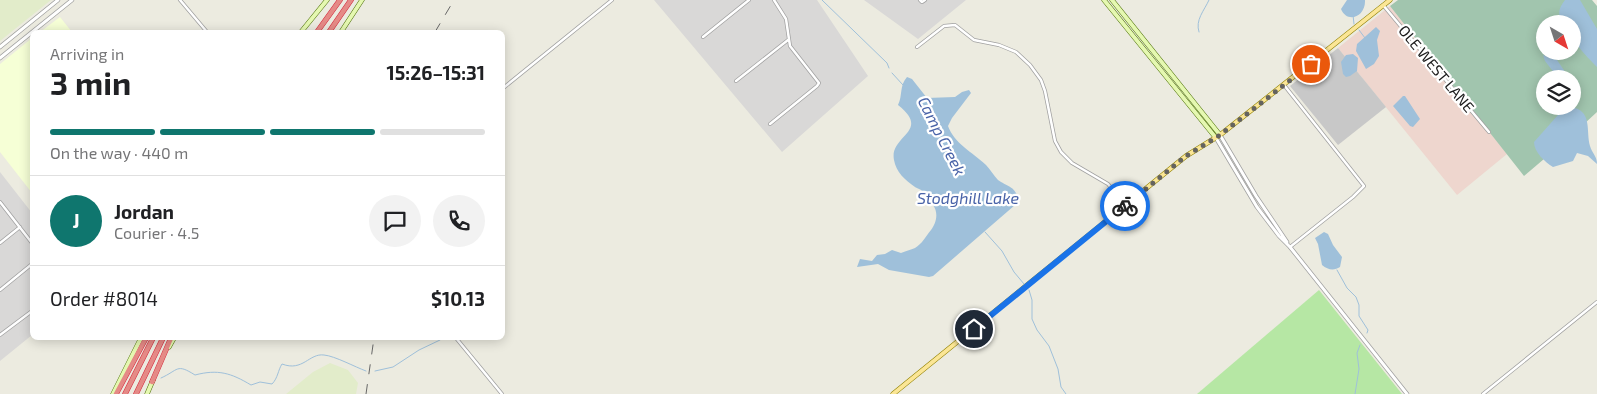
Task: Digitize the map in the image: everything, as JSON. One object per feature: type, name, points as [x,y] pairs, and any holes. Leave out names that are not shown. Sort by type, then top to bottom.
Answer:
[{"type":"highway","points":[[318,30],[340,0]]},
{"type":"highway","points":[[330,30],[351,0]]},
{"type":"highway","points":[[115,394],[145,340]]},
{"type":"highway","points":[[125,394],[152,340]]},
{"type":"highway","points":[[136,394],[162,340]]},
{"type":"highway","points":[[152,382],[172,340]]},
{"type":"main road","points":[[304,30],[327,0]]},
{"type":"main road","points":[[342,30],[362,0]]},
{"type":"main road","points":[[1104,0],[1218,137]]},
{"type":"main road","points":[[1112,0],[1218,137]]},
{"type":"main road","points":[[893,394],[1186,156],[1218,137],[1390,0]]},
{"type":"main road","points":[[115,394],[140,340]]},
{"type":"main road","points":[[147,394],[152,382]]},
{"type":"street","points":[[0,46],[58,0]]},
{"type":"street","points":[[35,30],[72,0]]},
{"type":"street","points":[[180,0],[205,30]]},
{"type":"street","points":[[505,87],[612,0]]},
{"type":"street","points":[[703,38],[749,0]]},
{"type":"street","points":[[770,124],[818,86],[819,83],[794,53],[788,40],[786,19],[774,0]]},
{"type":"street","name":"OLE WEST LANE","points":[[1383,5],[1489,132]]},
{"type":"street","points":[[917,46],[944,26],[955,25],[974,40],[1010,49],[1030,65],[1041,80],[1046,91],[1055,141],[1061,152],[1072,163],[1108,184],[1126,205]]},
{"type":"street","points":[[0,58],[30,34]]},
{"type":"street","points":[[736,81],[788,40]]},
{"type":"street","points":[[1284,85],[1364,186],[1290,247]]},
{"type":"street","points":[[1218,137],[1290,247],[1407,394]]},
{"type":"street","points":[[0,202],[30,240]]},
{"type":"street","points":[[0,243],[20,227]]},
{"type":"street","points":[[0,290],[30,266]]},
{"type":"street","points":[[1483,394],[1597,302]]},
{"type":"street","points":[[0,335],[30,312]]},
{"type":"street","points":[[458,340],[502,394]]},
{"type":"shaded area","points":[[0,0],[51,0],[0,41]]},
{"type":"shaded area","points":[[654,0],[817,0],[868,76],[782,152]]},
{"type":"shaded area","points":[[864,0],[966,0],[918,39]]},
{"type":"shaded area","points":[[1398,0],[1592,0],[1597,6],[1597,112],[1524,176],[1390,6]]},
{"type":"shaded area","points":[[1390,6],[1507,154],[1457,195],[1338,48]]},
{"type":"shaded area","points":[[60,17],[70,30],[43,30]]},
{"type":"shaded area","points":[[30,40],[30,190],[0,152],[0,64]]},
{"type":"shaded area","points":[[1338,48],[1386,107],[1338,145],[1290,86]]},
{"type":"shaded area","points":[[0,172],[30,210],[30,337],[0,361]]},
{"type":"shaded area","points":[[330,363],[348,370],[358,383],[356,394],[286,394],[313,372]]},
{"type":"green space","points":[[1319,290],[1402,394],[1197,394]]},
{"type":"water","points":[[1347,0],[1365,0],[1363,11],[1351,17],[1344,14],[1341,9]]},
{"type":"water","points":[[1565,0],[1580,0],[1597,29],[1597,67],[1581,50],[1581,15],[1559,15]]},
{"type":"water","points":[[1376,27],[1380,31],[1377,40],[1379,56],[1374,64],[1366,69],[1356,51],[1357,44]]},
{"type":"water","points":[[1353,54],[1358,58],[1357,71],[1346,77],[1343,74],[1341,62],[1346,55]]},
{"type":"water","points":[[1557,60],[1564,70],[1552,70],[1545,61]]},
{"type":"water","name":"Stodghill Lake","points":[[907,77],[912,79],[927,98],[955,97],[969,90],[971,93],[948,126],[954,137],[986,165],[998,180],[1012,189],[1018,198],[1015,205],[933,276],[929,277],[889,270],[878,264],[857,267],[860,259],[872,261],[877,255],[885,254],[892,250],[901,253],[915,248],[924,240],[935,222],[935,208],[921,190],[901,175],[894,160],[894,152],[897,145],[910,128],[911,121],[898,105],[903,84]]},
{"type":"water","points":[[1405,96],[1420,119],[1413,127],[1393,106]]},
{"type":"water","points":[[1581,111],[1586,119],[1590,146],[1597,164],[1588,156],[1577,153],[1573,161],[1553,167],[1543,160],[1534,146],[1534,142],[1558,115],[1581,115]]},
{"type":"water","points":[[1324,232],[1328,234],[1342,257],[1340,267],[1336,269],[1329,269],[1322,265],[1315,238]]},
{"type":"waterway","name":"Camp Creek","points":[[822,0],[887,63],[889,68]]},
{"type":"waterway","points":[[1199,32],[1198,23],[1209,0]]},
{"type":"waterway","points":[[1353,15],[1354,24]]},
{"type":"waterway","points":[[1359,30],[1365,38]]},
{"type":"waterway","name":"Camp Creek","points":[[892,73],[903,85]]},
{"type":"waterway","name":"Camp Creek","points":[[985,232],[1002,251],[1014,272],[1024,284]]},
{"type":"waterway","points":[[1337,270],[1347,288],[1356,297],[1359,305],[1359,316],[1368,330],[1367,333]]},
{"type":"waterway","name":"Camp Creek","points":[[1029,290],[1032,300],[1032,319],[1037,330],[1049,346],[1058,369],[1061,387],[1066,394]]},
{"type":"waterway","points":[[375,371],[393,367],[419,350],[440,340]]},
{"type":"waterway","points":[[1355,394],[1359,369],[1357,353],[1360,345]]},
{"type":"waterway","points":[[161,378],[175,370],[184,369],[195,375],[211,372],[224,373],[251,385],[260,382],[272,384],[282,364],[295,366],[319,355],[334,357],[366,371]]},
{"type":"railway","points":[[436,30],[454,0]]},
{"type":"railway","points":[[366,394],[374,340]]},
{"type":"way so far","points":[[1125,206],[1186,156],[1220,135],[1311,64]]},
{"type":"route","points":[[974,329],[1125,206]]}]
